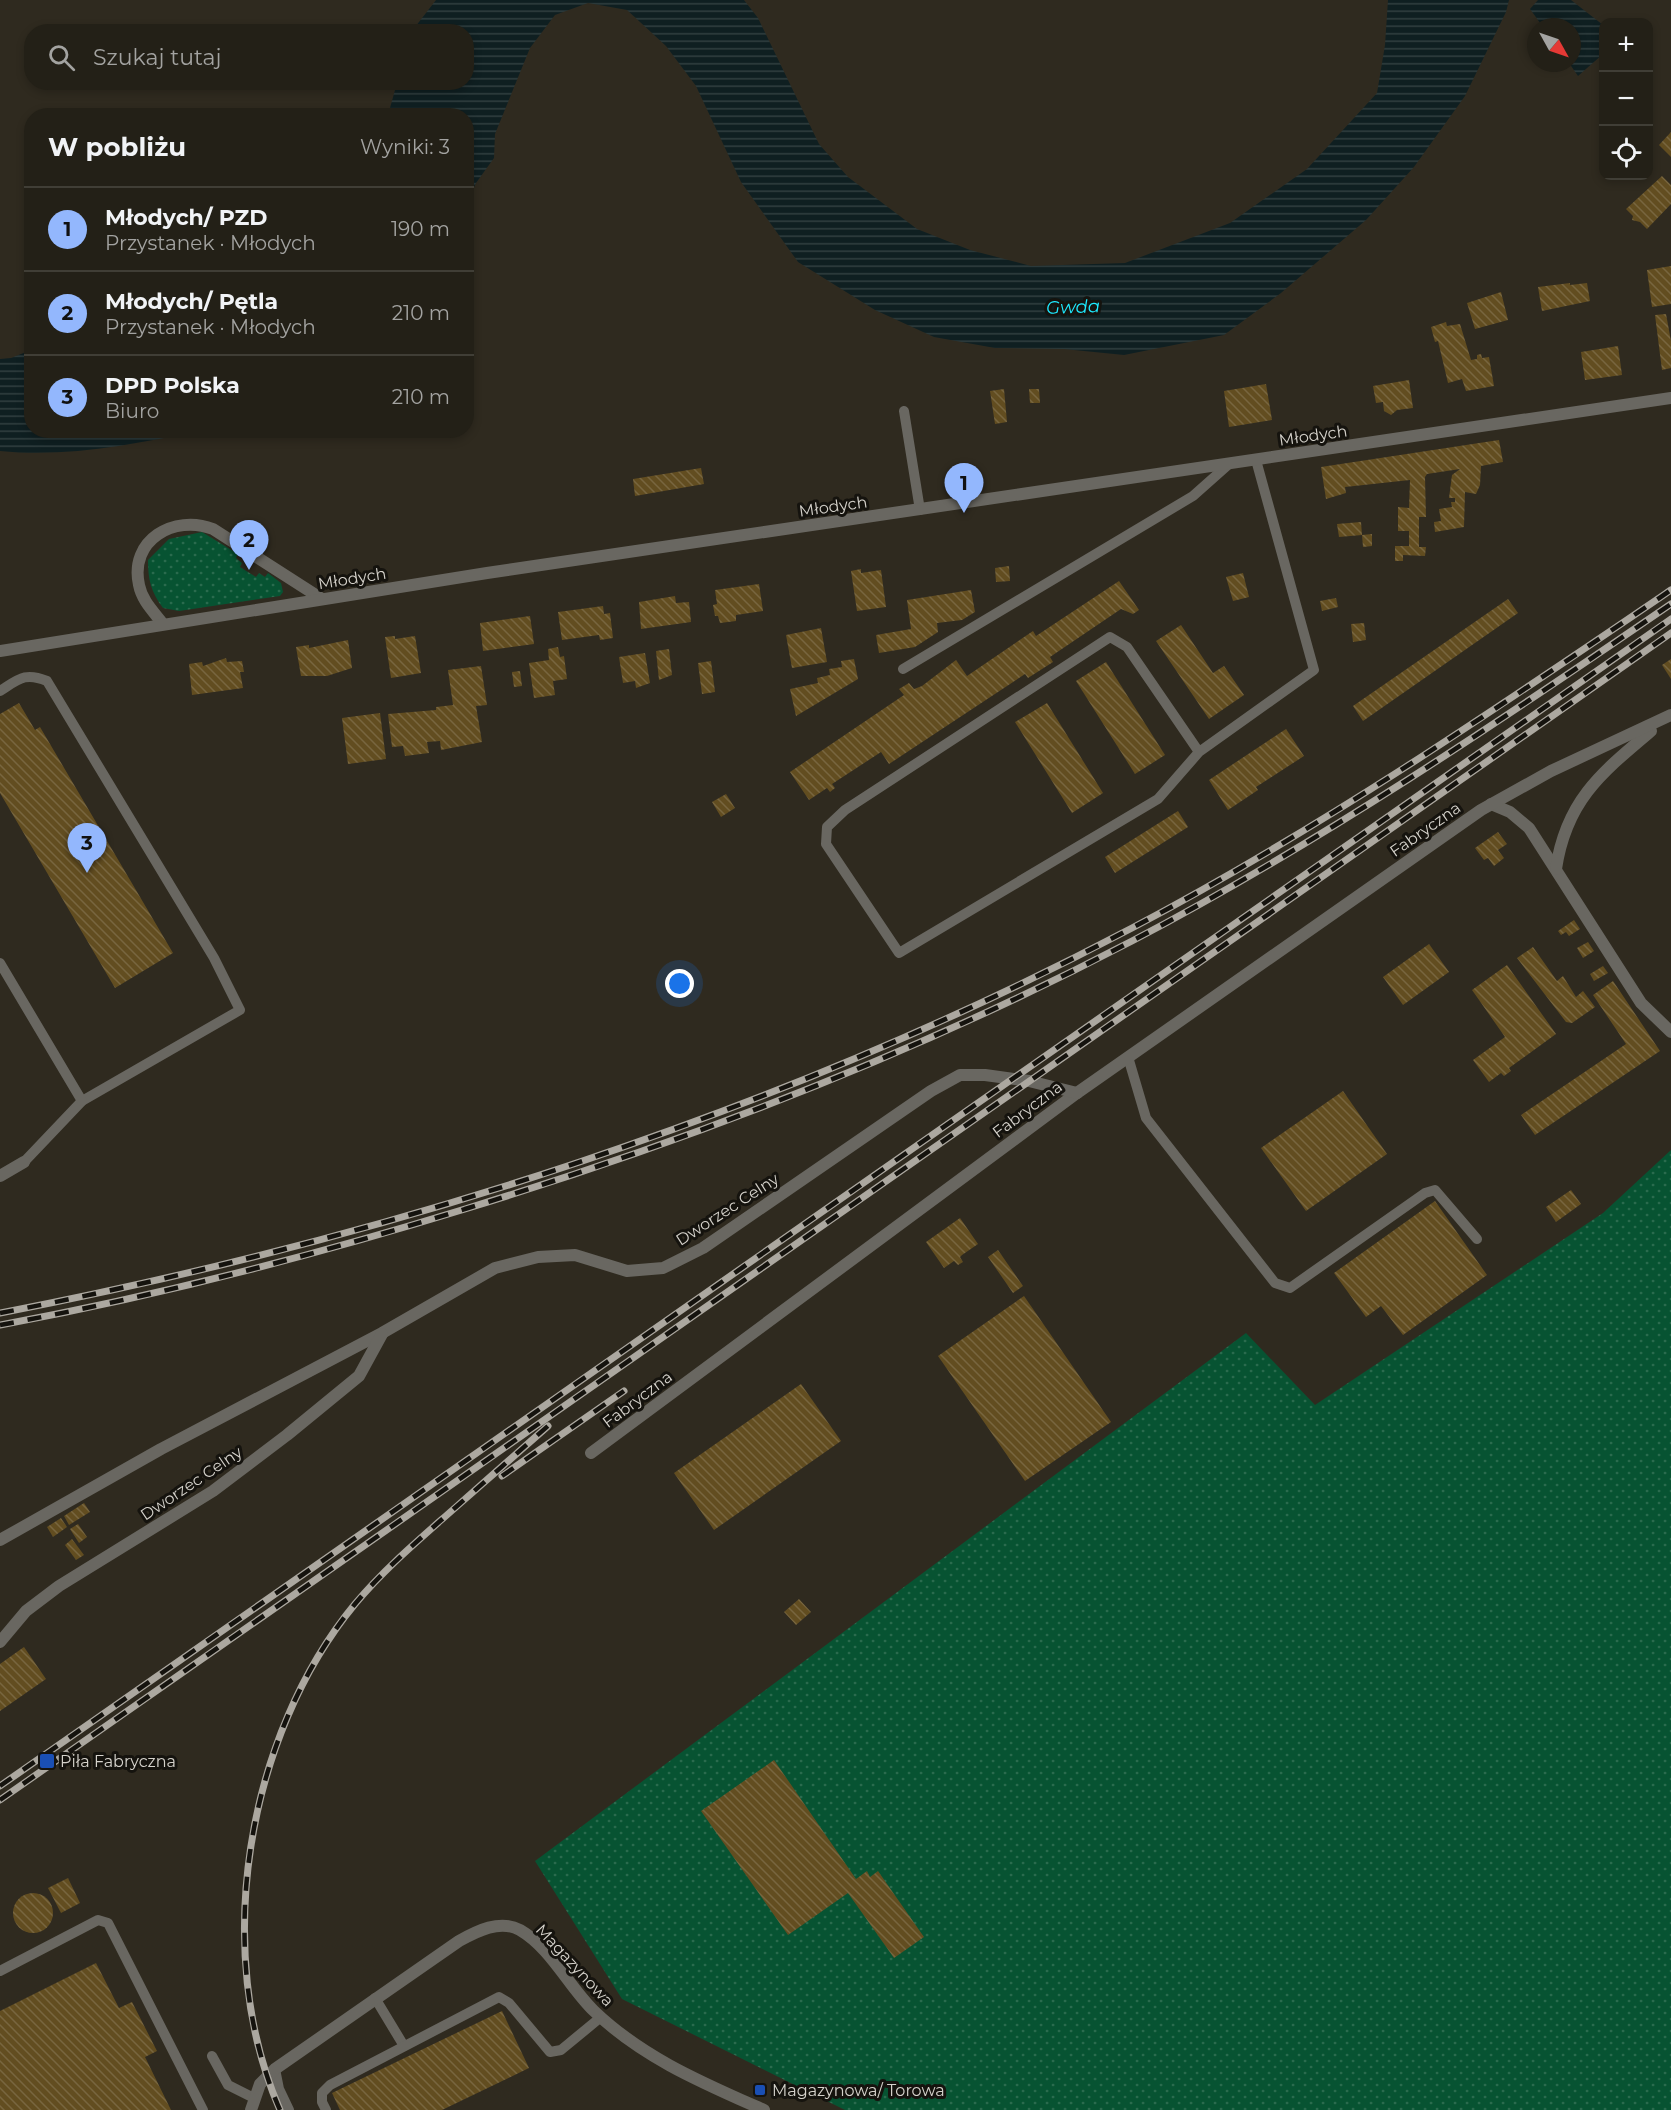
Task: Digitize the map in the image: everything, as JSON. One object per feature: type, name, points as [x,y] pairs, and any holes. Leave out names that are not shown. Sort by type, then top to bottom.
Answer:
[{"type":"street","name":"Młodych","points":[[0,651],[322,599],[1113,479],[1229,464],[1671,398]]},
{"type":"street","points":[[164,624],[141,592],[138,570],[142,554],[149,542],[160,532],[179,524],[195,524],[213,529],[322,599]]},
{"type":"street","name":"Fabryczna","points":[[591,1453],[1077,1093],[1491,804],[1551,771],[1667,718]]},
{"type":"street","name":"Fabryczna","points":[[1556,868],[1560,840],[1581,798],[1619,758],[1667,718]]},
{"type":"street","points":[[1491,804],[1519,819],[1556,868],[1641,1003],[1671,1032]]},
{"type":"street","name":"Dworzec Celny","points":[[0,1540],[161,1449],[382,1333],[495,1268],[538,1257],[575,1255],[627,1271],[663,1268],[703,1248],[921,1098],[960,1075],[1013,1078],[1077,1093]]},
{"type":"street","points":[[0,1176],[24,1162]]},
{"type":"street","name":"Dworzec Celny","points":[[0,1642],[26,1611],[59,1586],[213,1491],[359,1377],[382,1333]]},
{"type":"street","name":"Magazynowa","points":[[253,2104],[260,2084],[275,2069],[375,1998],[459,1941],[486,1929],[508,1926],[519,1930],[535,1942],[601,2017],[639,2048],[678,2072],[764,2110]]},
{"type":"lane","points":[[904,411],[920,510]]},
{"type":"lane","points":[[1199,752],[1127,647],[1110,637],[844,810],[827,827],[826,844],[899,953],[1158,800],[1199,752],[1314,670],[1256,460]]},
{"type":"lane","points":[[903,669],[1193,496],[1229,464]]},
{"type":"lane","points":[[0,692],[22,677],[33,675],[47,681],[214,958],[240,1010],[82,1101],[24,1162]]},
{"type":"lane","points":[[0,963],[82,1101]]},
{"type":"lane","points":[[1128,1057],[1146,1118],[1275,1283],[1290,1288],[1425,1193],[1435,1190],[1477,1239]]},
{"type":"lane","points":[[0,1971],[98,1920],[108,1923],[204,2110]]},
{"type":"lane","points":[[326,2110],[322,2102],[322,2092],[330,2085],[499,1997],[508,2002],[550,2052],[561,2050],[601,2017]]},
{"type":"lane","points":[[375,1998],[404,2046]]},
{"type":"lane","points":[[212,2056],[228,2085],[253,2104]]},
{"type":"lane","points":[[275,2069],[279,2089],[289,2110]]},
{"type":"green space","points":[[202,532],[238,554],[236,558],[242,563],[240,567],[256,577],[259,573],[265,577],[268,573],[281,583],[283,592],[280,596],[179,611],[163,608],[151,586],[148,560],[169,539]]},
{"type":"green space","points":[[1671,1150],[1671,2110],[845,2110],[622,1999],[535,1861],[1246,1333],[1315,1405],[1603,1213]]},
{"type":"water","name":"Gwda","points":[[436,0],[744,0],[758,18],[819,144],[848,177],[917,229],[970,250],[1031,266],[1125,263],[1230,223],[1307,169],[1377,93],[1385,45],[1388,0],[1509,0],[1506,12],[1465,96],[1414,167],[1366,220],[1281,293],[1224,335],[1124,355],[1064,349],[995,348],[934,337],[875,310],[798,262],[741,182],[696,86],[666,46],[627,10],[588,3],[555,15],[530,48],[495,134],[494,158],[474,187],[474,108],[390,108],[395,90],[474,90],[474,24],[417,24]]},
{"type":"water","points":[[1538,0],[1571,0],[1599,22],[1599,58],[1578,76],[1575,72],[1581,72],[1581,18],[1536,18],[1530,9]]},
{"type":"water","points":[[24,353],[24,438],[162,438],[75,451],[25,453],[0,451],[0,359]]},
{"type":"building","points":[[1671,132],[1671,157],[1659,145]]},
{"type":"building","points":[[1662,176],[1671,185],[1671,204],[1647,229],[1640,222],[1632,220],[1633,216],[1626,209]]},
{"type":"building","points":[[1671,266],[1671,304],[1652,307],[1647,270]]},
{"type":"building","points":[[1570,283],[1570,285],[1587,283],[1590,301],[1542,311],[1538,287]]},
{"type":"building","points":[[1501,292],[1508,320],[1475,329],[1467,303]]},
{"type":"building","points":[[1666,314],[1671,341],[1671,368],[1662,370],[1655,315]]},
{"type":"building","points":[[1446,322],[1447,326],[1460,324],[1471,360],[1477,359],[1477,355],[1481,354],[1482,358],[1489,357],[1494,386],[1466,391],[1462,379],[1448,383],[1438,341],[1435,342],[1431,327]]},
{"type":"building","points":[[1618,346],[1622,375],[1585,380],[1581,352]]},
{"type":"building","points":[[1409,380],[1413,408],[1397,410],[1391,415],[1384,411],[1383,402],[1376,403],[1373,386]]},
{"type":"building","points":[[1266,384],[1272,420],[1229,427],[1224,391]]},
{"type":"building","points":[[1004,389],[1007,422],[995,424],[990,391]]},
{"type":"building","points":[[1029,389],[1039,389],[1040,403],[1030,403]]},
{"type":"building","points":[[1499,440],[1503,462],[1481,466],[1480,485],[1476,494],[1465,492],[1464,527],[1435,532],[1434,522],[1441,521],[1439,509],[1452,507],[1451,502],[1455,502],[1455,498],[1449,498],[1452,475],[1460,469],[1427,474],[1425,477],[1426,517],[1419,517],[1419,547],[1426,547],[1425,556],[1403,555],[1403,561],[1395,561],[1395,546],[1409,546],[1409,531],[1398,531],[1398,507],[1409,508],[1410,480],[1345,487],[1346,493],[1326,499],[1321,467]]},
{"type":"building","points":[[701,468],[704,484],[635,496],[633,479]]},
{"type":"building","points":[[1361,522],[1362,535],[1339,537],[1337,524]]},
{"type":"building","points":[[1372,534],[1372,546],[1363,547],[1362,535]]},
{"type":"building","points":[[1009,566],[1010,581],[996,582],[995,568]]},
{"type":"building","points":[[861,569],[861,573],[881,570],[886,607],[857,611],[851,571]]},
{"type":"building","points":[[1243,573],[1249,597],[1233,601],[1226,577]]},
{"type":"building","points":[[1119,581],[1139,610],[1133,614],[1121,609],[1050,657],[1053,662],[1028,678],[1025,674],[889,764],[881,752],[832,784],[835,788],[830,792],[827,788],[809,800],[790,772],[904,695],[899,689],[909,683],[914,689],[922,686],[956,660],[967,676],[1033,631],[1036,636]]},
{"type":"building","points":[[759,584],[763,611],[736,615],[736,621],[720,623],[718,616],[715,616],[713,605],[717,604],[715,590]]},
{"type":"building","points":[[971,590],[975,612],[962,620],[937,623],[938,632],[915,647],[879,653],[876,635],[911,629],[907,600]]},
{"type":"building","points":[[675,596],[676,603],[689,602],[691,622],[641,629],[639,602]]},
{"type":"building","points":[[1336,598],[1338,607],[1322,611],[1320,601]]},
{"type":"building","points":[[1508,599],[1518,613],[1363,721],[1353,706]]},
{"type":"building","points":[[603,606],[604,614],[610,613],[613,638],[600,640],[599,635],[562,640],[558,612]]},
{"type":"building","points":[[530,616],[534,644],[483,651],[480,623]]},
{"type":"building","points":[[1364,623],[1366,640],[1353,642],[1351,624]]},
{"type":"building","points":[[1181,625],[1213,673],[1224,666],[1244,695],[1209,719],[1156,641]]},
{"type":"building","points":[[821,628],[827,662],[792,668],[786,635]]},
{"type":"building","points":[[395,636],[395,639],[415,636],[421,673],[391,678],[385,637]]},
{"type":"building","points":[[348,640],[352,668],[327,676],[301,676],[296,647],[309,645],[309,648]]},
{"type":"building","points":[[558,647],[560,657],[564,656],[567,679],[553,681],[555,695],[534,698],[529,663],[549,660],[548,649]]},
{"type":"building","points":[[669,649],[672,675],[659,680],[656,651]]},
{"type":"building","points":[[645,653],[650,683],[636,688],[635,681],[623,683],[619,657]]},
{"type":"building","points":[[226,658],[227,662],[242,661],[244,672],[240,672],[243,688],[192,695],[189,664],[202,662],[203,666]]},
{"type":"building","points":[[854,659],[858,679],[796,716],[790,689],[818,683],[817,678],[830,675],[829,669],[842,667],[841,661]]},
{"type":"building","points":[[1671,659],[1671,679],[1662,665]]},
{"type":"building","points":[[711,661],[715,692],[702,694],[698,663]]},
{"type":"building","points":[[1106,662],[1165,755],[1135,774],[1076,681]]},
{"type":"building","points":[[481,666],[487,705],[476,706],[482,742],[441,750],[440,741],[427,742],[429,753],[405,756],[403,746],[392,747],[388,714],[436,710],[436,707],[453,705],[448,670]]},
{"type":"building","points":[[520,671],[522,686],[514,687],[512,672]]},
{"type":"building","points":[[19,703],[35,730],[40,727],[173,953],[115,988],[0,793],[0,714]]},
{"type":"building","points":[[1047,703],[1103,793],[1072,813],[1015,722]]},
{"type":"building","points":[[380,713],[386,759],[348,764],[342,718]]},
{"type":"building","points":[[1286,729],[1304,756],[1256,787],[1258,790],[1228,810],[1209,780]]},
{"type":"building","points":[[726,794],[735,808],[721,817],[712,802]]},
{"type":"building","points":[[1178,811],[1188,827],[1115,873],[1105,857]]},
{"type":"building","points":[[1498,832],[1507,844],[1498,850],[1504,858],[1494,866],[1488,858],[1484,860],[1475,848]]},
{"type":"building","points":[[1574,920],[1580,929],[1569,936],[1566,932],[1561,935],[1558,931]]},
{"type":"building","points":[[1588,942],[1594,951],[1583,958],[1577,948]]},
{"type":"building","points":[[1429,944],[1449,972],[1403,1005],[1383,977]]},
{"type":"building","points":[[1533,947],[1557,981],[1563,976],[1576,997],[1583,991],[1595,1007],[1572,1023],[1566,1022],[1517,958]]},
{"type":"building","points":[[1507,965],[1556,1034],[1509,1068],[1511,1071],[1504,1076],[1501,1073],[1489,1082],[1473,1060],[1505,1037],[1472,990]]},
{"type":"building","points":[[1603,966],[1608,973],[1594,981],[1590,974]]},
{"type":"building","points":[[1613,981],[1660,1051],[1535,1135],[1521,1115],[1626,1044],[1593,995]]},
{"type":"building","points":[[1343,1091],[1387,1154],[1306,1211],[1261,1148]]},
{"type":"building","points":[[1571,1190],[1581,1204],[1556,1222],[1546,1207]]},
{"type":"building","points":[[1435,1201],[1487,1275],[1403,1335],[1381,1306],[1366,1317],[1334,1273]]},
{"type":"building","points":[[960,1218],[978,1244],[960,1257],[963,1262],[958,1265],[954,1261],[944,1268],[926,1242]]},
{"type":"building","points":[[998,1250],[1023,1286],[1013,1293],[988,1257]]},
{"type":"building","points":[[1024,1296],[1111,1422],[1025,1481],[938,1356]]},
{"type":"building","points":[[801,1384],[841,1441],[714,1530],[674,1473]]},
{"type":"building","points":[[84,1503],[90,1512],[69,1525],[64,1516]]},
{"type":"building","points":[[61,1518],[67,1527],[53,1537],[47,1527]]},
{"type":"building","points":[[78,1524],[87,1537],[79,1543],[70,1529]]},
{"type":"building","points":[[72,1539],[84,1555],[76,1560],[65,1545]]},
{"type":"building","points":[[799,1599],[811,1612],[796,1625],[784,1612]]},
{"type":"building","points":[[24,1647],[46,1679],[0,1711],[0,1664]]},
{"type":"building","points":[[774,1760],[856,1879],[867,1871],[870,1877],[878,1871],[924,1937],[894,1958],[848,1893],[788,1935],[701,1811]]},
{"type":"building","points":[[68,1878],[80,1903],[61,1913],[48,1888]]},
{"type":"building","points":[[33,1893],[47,1899],[53,1913],[47,1927],[33,1933],[19,1927],[13,1913],[19,1899]]},
{"type":"building","points":[[96,1963],[119,2008],[132,2002],[157,2051],[145,2057],[171,2110],[0,2110],[0,2011]]},
{"type":"building","points":[[502,2011],[529,2068],[442,2110],[340,2110],[332,2093]]},
{"type":"railway","points":[[0,1313],[146,1283],[292,1247],[437,1207],[580,1162],[722,1111],[862,1056],[999,995],[1202,890],[1339,809],[1671,590]]},
{"type":"railway","points":[[0,1325],[59,1314],[234,1274],[465,1209],[721,1123],[888,1056],[1052,982],[1132,941],[1270,864],[1473,738],[1671,604]]},
{"type":"railway","points":[[0,1786],[1671,619]]},
{"type":"railway","points":[[0,1800],[1671,633]]},
{"type":"railway","points":[[502,1476],[624,1391]]},
{"type":"railway","points":[[280,2110],[259,2048],[247,1983],[245,1915],[251,1847],[265,1780],[288,1717],[318,1657],[355,1604],[417,1542],[548,1426]]},
{"type":"place","name":"Młodych/ PZD","points":[[964,513]]},
{"type":"place","name":"Młodych/ Pętla","points":[[249,570]]},
{"type":"place","name":"DPD Polska","points":[[87,873]]},
{"type":"place","name":"Piła Fabryczna","points":[[47,1761]]},
{"type":"place","name":"Magazynowa/ Torowa","points":[[760,2090]]}]
